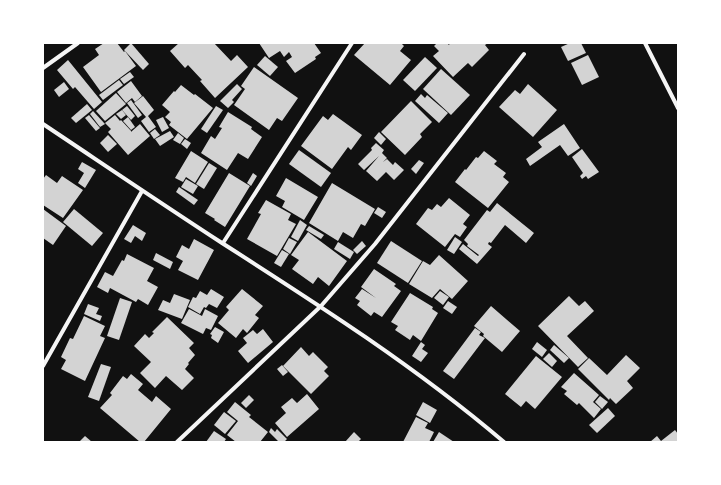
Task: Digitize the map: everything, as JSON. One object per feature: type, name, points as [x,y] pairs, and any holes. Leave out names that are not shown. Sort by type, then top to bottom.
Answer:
[{"type":"street","points":[[43,68],[78,43]]},
{"type":"street","points":[[223,243],[352,43]]},
{"type":"street","points":[[645,43],[678,108]]},
{"type":"street","points":[[177,442],[321,306],[375,244],[524,54]]},
{"type":"street","points":[[43,124],[142,191],[321,306],[431,383],[504,442]]},
{"type":"street","points":[[43,366],[142,191]]},
{"type":"building","points":[[104,43],[117,43],[136,66],[101,92],[83,67],[99,55],[95,49]]},
{"type":"building","points":[[131,43],[149,64],[143,70],[124,50]]},
{"type":"building","points":[[179,43],[214,43],[231,61],[237,55],[248,67],[215,98],[200,81],[202,80],[188,65],[185,68],[170,51]]},
{"type":"building","points":[[259,43],[314,43],[321,53],[315,57],[316,59],[295,73],[286,61],[292,57],[289,52],[284,57],[280,51],[269,58]]},
{"type":"building","points":[[365,43],[401,43],[404,46],[400,51],[411,60],[390,85],[354,55]]},
{"type":"building","points":[[437,43],[447,43],[449,45],[450,43],[488,43],[485,45],[489,50],[472,67],[468,63],[453,77],[433,56],[439,51],[434,46]]},
{"type":"building","points":[[570,43],[581,43],[586,53],[568,61],[561,47]]},
{"type":"building","points":[[588,55],[599,77],[582,85],[571,63]]},
{"type":"building","points":[[265,56],[278,67],[270,76],[257,65]]},
{"type":"building","points":[[425,57],[437,68],[415,91],[403,80]]},
{"type":"building","points":[[68,60],[102,102],[94,109],[75,87],[73,89],[57,70]]},
{"type":"building","points":[[254,67],[298,98],[282,121],[277,118],[269,130],[234,105],[245,89],[241,86]]},
{"type":"building","points":[[441,69],[470,95],[451,115],[423,89]]},
{"type":"building","points":[[130,72],[134,77],[124,84],[120,79]]},
{"type":"building","points":[[119,80],[123,85],[103,100],[99,95]]},
{"type":"building","points":[[131,81],[142,96],[135,102],[132,98],[126,103],[117,92]]},
{"type":"building","points":[[64,82],[69,89],[59,97],[54,90]]},
{"type":"building","points":[[237,84],[242,89],[232,100],[234,102],[228,108],[220,101]]},
{"type":"building","points":[[528,84],[557,110],[533,137],[499,107],[515,90],[520,94]]},
{"type":"building","points":[[181,85],[213,108],[187,139],[169,125],[171,122],[165,117],[170,112],[162,105]]},
{"type":"building","points":[[116,93],[126,104],[105,121],[96,111]]},
{"type":"building","points":[[421,94],[425,98],[427,95],[448,113],[439,123],[415,101]]},
{"type":"building","points":[[143,96],[154,110],[148,116],[156,127],[149,132],[141,121],[146,117],[134,103]]},
{"type":"building","points":[[131,100],[142,115],[138,118],[127,103]]},
{"type":"building","points":[[411,101],[432,122],[420,134],[422,137],[405,155],[381,132]]},
{"type":"building","points":[[87,104],[92,110],[76,123],[71,118]]},
{"type":"building","points":[[127,106],[135,116],[131,120],[122,110]]},
{"type":"building","points":[[216,106],[223,110],[207,133],[201,129]]},
{"type":"building","points":[[122,110],[126,115],[121,119],[116,114]]},
{"type":"building","points":[[93,111],[105,124],[100,127],[90,114]]},
{"type":"building","points":[[228,112],[252,127],[251,129],[262,137],[248,159],[238,153],[227,170],[201,153],[211,136],[215,139],[222,128],[219,127]]},
{"type":"building","points":[[333,114],[362,135],[351,150],[348,147],[332,169],[301,146],[323,116],[328,120]]},
{"type":"building","points":[[89,115],[100,128],[96,131],[85,118]]},
{"type":"building","points":[[115,115],[132,132],[140,124],[150,136],[128,155],[108,132],[111,129],[105,123]]},
{"type":"building","points":[[128,117],[135,127],[131,130],[123,121]]},
{"type":"building","points":[[163,117],[169,128],[162,132],[156,120]]},
{"type":"building","points":[[564,124],[580,148],[568,156],[560,145],[530,166],[526,159],[542,147],[538,142]]},
{"type":"building","points":[[155,129],[160,135],[154,139],[150,133]]},
{"type":"building","points":[[170,131],[174,137],[160,146],[155,139]]},
{"type":"building","points":[[379,132],[386,139],[381,145],[374,138]]},
{"type":"building","points":[[178,133],[184,138],[180,144],[173,140]]},
{"type":"building","points":[[108,135],[117,144],[108,152],[100,143]]},
{"type":"building","points":[[185,139],[191,143],[187,149],[181,144]]},
{"type":"building","points":[[376,143],[384,150],[382,153],[387,158],[383,162],[387,159],[393,165],[395,162],[404,170],[394,180],[386,172],[377,181],[366,171],[379,156],[364,170],[358,164],[372,150],[371,148]]},
{"type":"building","points":[[582,149],[599,172],[588,179],[586,176],[582,179],[580,176],[583,173],[572,157]]},
{"type":"building","points":[[299,150],[331,173],[321,187],[289,164]]},
{"type":"building","points":[[191,151],[208,162],[195,183],[186,177],[183,182],[175,178]]},
{"type":"building","points":[[484,151],[497,161],[494,164],[506,173],[503,177],[509,182],[488,208],[455,182],[476,157],[478,158]]},
{"type":"building","points":[[419,160],[424,163],[416,174],[411,169]]},
{"type":"building","points":[[82,162],[96,170],[85,188],[78,183],[84,173],[78,169]]},
{"type":"building","points":[[209,163],[217,168],[204,189],[196,184]]},
{"type":"building","points":[[229,173],[250,186],[225,227],[205,213]]},
{"type":"building","points":[[253,173],[257,176],[251,186],[247,183]]},
{"type":"building","points":[[46,175],[57,183],[62,176],[83,190],[63,218],[43,205],[43,179]]},
{"type":"building","points":[[286,178],[318,197],[304,220],[282,207],[285,201],[276,196]]},
{"type":"building","points":[[186,179],[198,186],[193,194],[181,187]]},
{"type":"building","points":[[332,183],[375,209],[365,226],[361,224],[353,238],[343,232],[338,241],[309,223]]},
{"type":"building","points":[[179,187],[198,200],[194,205],[176,192]]},
{"type":"building","points":[[449,198],[470,215],[463,224],[467,227],[460,237],[455,234],[445,247],[416,224],[428,208],[432,210],[437,204],[441,207]]},
{"type":"building","points":[[266,200],[291,214],[288,220],[296,224],[277,256],[247,239],[261,214],[258,213]]},
{"type":"building","points":[[497,203],[534,233],[526,243],[505,225],[491,243],[489,242],[488,244],[492,247],[477,264],[459,249],[463,244],[478,256],[479,255],[467,246],[468,244],[464,240],[487,210],[490,212]]},
{"type":"building","points":[[378,207],[386,212],[382,218],[374,213]]},
{"type":"building","points":[[43,209],[66,226],[53,245],[43,238]]},
{"type":"building","points":[[74,209],[103,233],[92,246],[63,222]]},
{"type":"building","points":[[300,220],[307,225],[298,241],[291,237]]},
{"type":"building","points":[[133,225],[146,233],[142,241],[135,236],[131,243],[124,239]]},
{"type":"building","points":[[309,226],[324,235],[321,239],[306,230]]},
{"type":"building","points":[[308,232],[347,261],[329,286],[318,277],[313,284],[292,269],[299,260],[291,255]]},
{"type":"building","points":[[455,237],[462,242],[454,254],[447,250]]},
{"type":"building","points":[[289,238],[297,242],[290,254],[283,249]]},
{"type":"building","points":[[194,239],[214,250],[198,280],[178,270],[183,261],[176,257],[182,245],[189,249]]},
{"type":"building","points":[[362,241],[366,246],[357,254],[353,250]]},
{"type":"building","points":[[391,241],[422,261],[408,283],[377,263]]},
{"type":"building","points":[[338,242],[354,252],[350,259],[334,249]]},
{"type":"building","points":[[282,250],[289,254],[281,267],[274,263]]},
{"type":"building","points":[[156,253],[173,262],[170,269],[153,260]]},
{"type":"building","points":[[127,254],[154,268],[147,281],[158,287],[148,305],[138,299],[136,302],[110,288],[108,293],[97,287],[105,272],[113,276],[122,260],[124,261]]},
{"type":"building","points":[[439,255],[468,281],[452,299],[440,289],[432,298],[409,284],[423,261],[430,265]]},
{"type":"building","points":[[374,269],[396,284],[394,286],[401,291],[382,317],[374,312],[371,316],[357,305],[360,301],[355,298],[362,289],[376,298],[361,287]]},
{"type":"building","points":[[211,289],[224,297],[217,308],[209,304],[206,308],[204,307],[200,314],[188,307],[193,297],[196,298],[200,291],[207,295]]},
{"type":"building","points":[[242,289],[263,306],[255,315],[259,318],[247,333],[243,329],[236,338],[218,323],[229,310],[226,307]]},
{"type":"building","points":[[440,291],[449,297],[443,305],[434,298]]},
{"type":"building","points":[[410,293],[433,307],[432,309],[438,313],[421,341],[413,335],[410,340],[395,330],[398,326],[391,322]]},
{"type":"building","points":[[174,294],[190,300],[182,319],[158,310],[163,300],[170,303]]},
{"type":"building","points":[[569,296],[579,306],[585,301],[594,311],[567,336],[588,358],[578,367],[538,326]]},
{"type":"building","points":[[120,298],[132,302],[119,340],[107,336]]},
{"type":"building","points":[[448,301],[457,307],[452,314],[443,308]]},
{"type":"building","points":[[88,304],[99,308],[96,314],[102,316],[100,321],[84,314]]},
{"type":"building","points":[[491,306],[520,331],[502,352],[483,336],[484,334],[474,326]]},
{"type":"building","points":[[189,309],[202,316],[205,309],[218,316],[211,330],[206,328],[203,334],[181,323]]},
{"type":"building","points":[[84,316],[105,326],[100,336],[105,338],[85,381],[61,369],[66,360],[61,357],[70,338],[73,339]]},
{"type":"building","points":[[167,317],[194,343],[189,348],[195,355],[185,369],[194,378],[182,390],[166,376],[155,388],[140,373],[151,362],[134,346],[145,334],[149,338],[154,333],[152,332]]},
{"type":"building","points":[[215,327],[224,332],[218,343],[211,338],[212,335],[210,334]]},
{"type":"building","points":[[475,328],[481,332],[479,335],[485,338],[454,379],[443,371]]},
{"type":"building","points":[[263,329],[273,342],[248,363],[238,351],[247,343],[243,338],[253,330],[257,334]]},
{"type":"building","points":[[421,342],[425,345],[422,349],[428,353],[421,362],[412,356]]},
{"type":"building","points":[[537,342],[547,350],[542,357],[532,349]]},
{"type":"building","points":[[554,345],[569,358],[564,363],[550,350]]},
{"type":"building","points":[[301,347],[309,356],[313,352],[328,367],[324,371],[329,376],[311,394],[283,366]]},
{"type":"building","points":[[549,353],[557,361],[552,367],[543,359]]},
{"type":"building","points":[[626,355],[640,368],[627,381],[633,388],[616,404],[610,398],[609,400],[578,369],[589,358],[607,375]]},
{"type":"building","points":[[536,356],[562,377],[535,409],[526,401],[521,407],[505,394]]},
{"type":"building","points":[[101,364],[111,367],[99,401],[88,397]]},
{"type":"building","points":[[282,365],[288,372],[283,376],[277,369]]},
{"type":"building","points":[[574,373],[599,395],[593,402],[601,409],[594,418],[579,403],[577,405],[564,394],[567,391],[561,387]]},
{"type":"building","points":[[131,374],[143,384],[138,390],[152,402],[156,396],[171,409],[144,442],[140,442],[100,408],[112,395],[110,393],[123,376],[127,379]]},
{"type":"building","points":[[307,394],[319,409],[287,437],[275,423],[286,413],[281,407],[292,398],[297,403]]},
{"type":"building","points":[[249,395],[254,400],[246,408],[241,403]]},
{"type":"building","points":[[600,396],[608,402],[602,409],[595,402]]},
{"type":"building","points":[[235,402],[251,415],[249,417],[268,432],[260,442],[236,442],[227,435],[238,421],[227,412]]},
{"type":"building","points":[[423,402],[437,410],[430,423],[416,415]]},
{"type":"building","points":[[608,408],[615,416],[597,433],[589,425]]},
{"type":"building","points":[[224,412],[236,421],[225,434],[214,425]]},
{"type":"building","points":[[416,417],[428,423],[425,428],[434,432],[429,442],[403,442]]},
{"type":"building","points":[[271,428],[275,432],[277,429],[287,439],[284,442],[279,442],[269,432]]},
{"type":"building","points":[[675,430],[678,434],[678,442],[650,442],[657,436],[661,441]]},
{"type":"building","points":[[214,431],[226,439],[224,442],[206,442]]},
{"type":"building","points":[[354,432],[361,439],[358,442],[345,442]]},
{"type":"building","points":[[439,432],[454,442],[433,442]]},
{"type":"building","points":[[85,436],[92,442],[79,442]]}]
